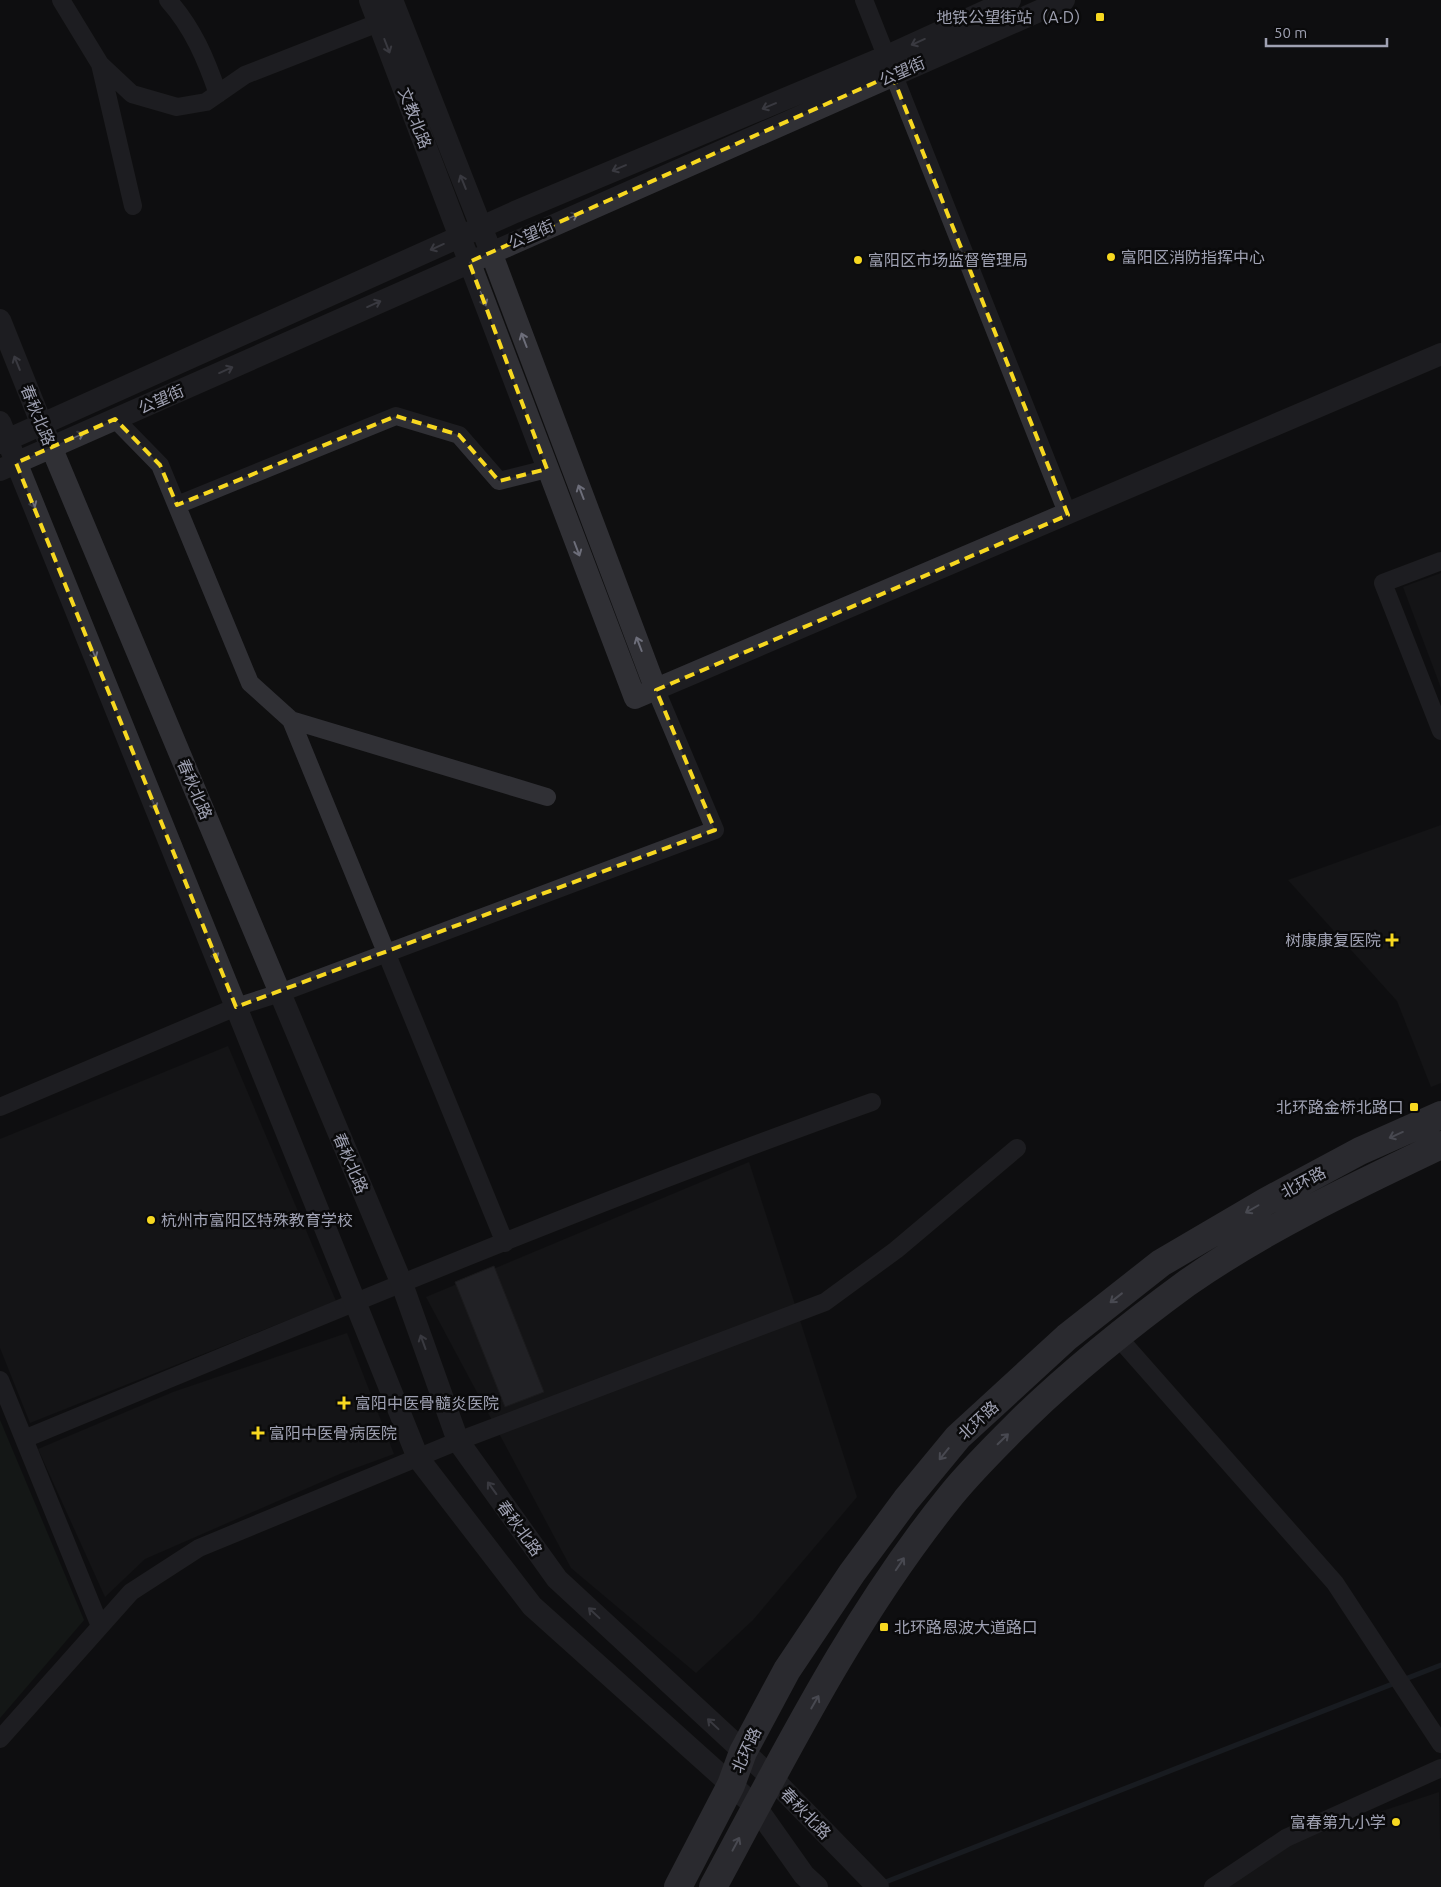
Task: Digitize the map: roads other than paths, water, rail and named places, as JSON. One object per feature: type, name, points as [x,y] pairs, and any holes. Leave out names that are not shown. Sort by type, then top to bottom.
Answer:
[{"type":"main road","name":"北环路","points":[[678,1887],[731,1785],[743,1752],[787,1670],[852,1573],[906,1500],[958,1438],[1067,1336],[1161,1263],[1265,1202],[1360,1151],[1441,1115]]},
{"type":"main road","name":"北环路","points":[[713,1887],[771,1777],[860,1623],[918,1537],[954,1492],[998,1444],[1054,1390],[1117,1336],[1189,1282],[1264,1236],[1344,1191],[1441,1144]]},
{"type":"street","points":[[61,0],[100,64],[132,94],[177,107],[206,102],[245,75],[378,23]]},
{"type":"street","points":[[168,0],[185,18],[204,54],[218,94]]},
{"type":"street","name":"文教北路","points":[[370,0],[635,698],[656,690],[491,252],[392,0]]},
{"type":"street","points":[[864,0],[1068,515]]},
{"type":"street","name":"公望街","points":[[8,467],[491,252],[889,66],[1010,0]]},
{"type":"street","name":"公望街","points":[[2,435],[42,425],[481,227],[889,66],[1064,0]]},
{"type":"street","points":[[100,64],[133,206]]},
{"type":"street","name":"春秋北路","points":[[0,320],[51,447],[402,1284],[458,1441],[557,1578],[771,1777],[878,1887]]},
{"type":"street","points":[[0,1108],[236,1008],[715,830],[656,690],[1441,354]]},
{"type":"street","points":[[176,505],[396,416],[459,435],[499,481],[547,468]]},
{"type":"street","points":[[115,419],[160,465],[250,683],[291,720],[547,797]]},
{"type":"street","name":"春秋北路","points":[[2,435],[8,467],[236,1008],[418,1458],[532,1606],[756,1807],[810,1881]]},
{"type":"street","points":[[1441,561],[1383,583],[1441,731]]},
{"type":"street","points":[[291,720],[505,1243]]},
{"type":"street","points":[[24,1439],[354,1302],[774,1137],[872,1102]]},
{"type":"street","points":[[0,1739],[131,1592],[199,1548],[458,1441],[825,1302],[896,1250],[1017,1148]]},
{"type":"street","points":[[1117,1336],[1335,1583],[1441,1744]]},
{"type":"street","points":[[0,1380],[100,1626]]},
{"type":"street","points":[[1213,1887],[1286,1838],[1441,1768]]},
{"type":"waterway","points":[[883,1883],[1441,1665]]},
{"type":"place","name":"地铁公望街站（A·D）","points":[[1100,17]]},
{"type":"place","name":"富阳区消防指挥中心","points":[[1111,257]]},
{"type":"place","name":"富阳区市场监督管理局","points":[[858,260]]},
{"type":"place","name":"树康康复医院","points":[[1392,940]]},
{"type":"place","name":"北环路金桥北路口","points":[[1414,1107]]},
{"type":"place","name":"杭州市富阳区特殊教育学校","points":[[151,1220]]},
{"type":"place","name":"富阳中医骨髓炎医院","points":[[344,1403]]},
{"type":"place","name":"富阳中医骨病医院","points":[[258,1433]]},
{"type":"place","name":"北环路恩波大道路口","points":[[884,1627]]},
{"type":"place","name":"富春第九小学","points":[[1396,1822]]}]
